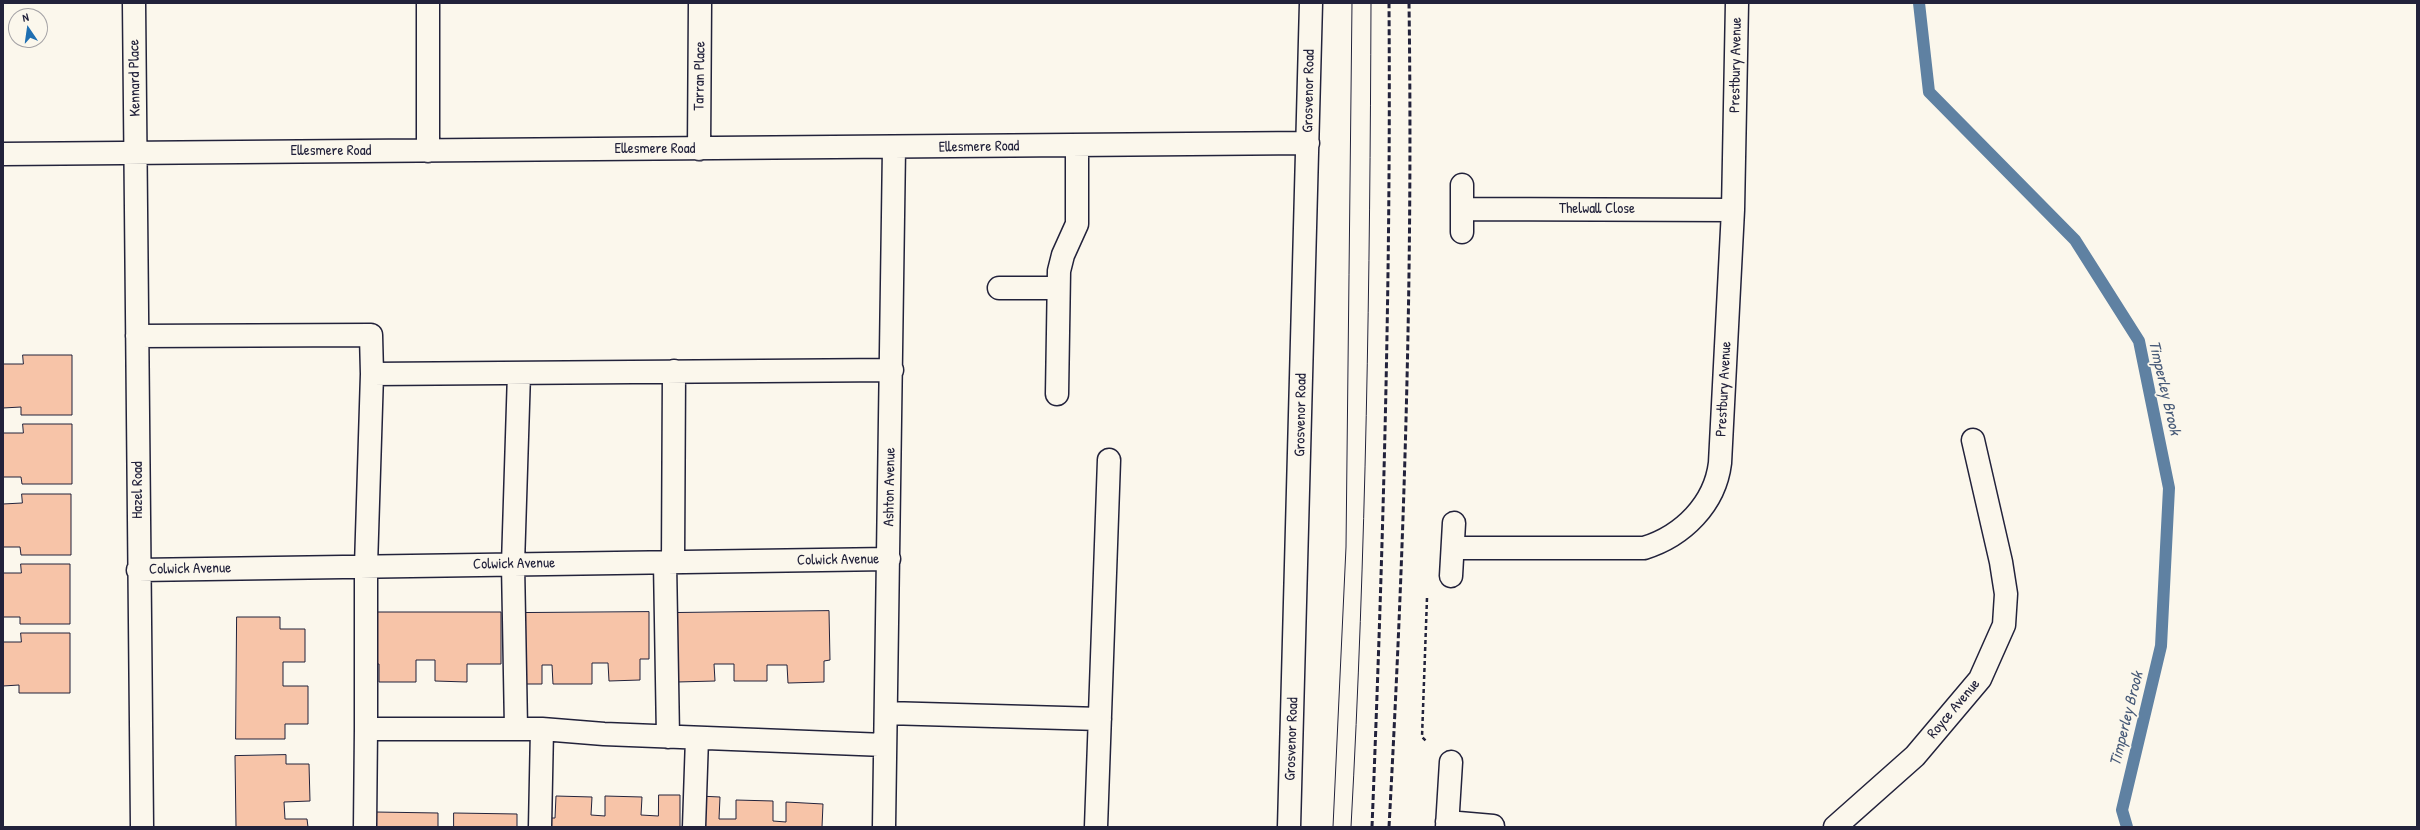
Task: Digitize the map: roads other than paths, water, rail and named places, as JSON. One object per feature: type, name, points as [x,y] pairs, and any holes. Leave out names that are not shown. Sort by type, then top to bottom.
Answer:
[{"type":"street","name":"Kennard Place","points":[[134,3],[136,153]]},
{"type":"street","points":[[428,3],[428,151]]},
{"type":"street","name":"Tarran Place","points":[[699,149],[700,3]]},
{"type":"street","name":"Grosvenor Road","points":[[1289,827],[1311,3]]},
{"type":"street","name":"Prestbury Avenue","points":[[1453,548],[1644,548],[1676,533],[1700,510],[1717,482],[1720,463],[1732,210],[1737,3]]},
{"type":"street","name":"Ellesmere Road","points":[[3,154],[894,148],[1308,143]]},
{"type":"street","points":[[1057,394],[1058,288],[1063,255],[1078,224],[1077,146]]},
{"type":"street","name":"Ashton Avenue","points":[[884,827],[892,370],[894,148]]},
{"type":"street","name":"Hazel Road","points":[[136,153],[138,570],[142,827]]},
{"type":"street","points":[[1462,185],[1462,232]]},
{"type":"street","name":"Thelwall Close","points":[[1462,208],[1732,210]]},
{"type":"street","points":[[999,288],[1058,288]]},
{"type":"street","points":[[137,336],[371,335],[372,374],[366,566],[365,827]]},
{"type":"street","points":[[372,374],[892,370]]},
{"type":"street","points":[[668,737],[669,562],[674,371]]},
{"type":"street","points":[[516,728],[514,564],[519,373]]},
{"type":"street","name":"Royce Avenue","points":[[1836,827],[1915,756],[1980,679],[2004,625],[2006,594],[2001,562],[1973,440]]},
{"type":"street","points":[[1096,827],[1109,460]]},
{"type":"street","points":[[1451,576],[1454,523]]},
{"type":"street","name":"Colwick Avenue","points":[[138,570],[889,559]]},
{"type":"street","points":[[886,713],[1100,719]]},
{"type":"street","points":[[366,729],[516,728],[668,737],[886,745]]},
{"type":"street","points":[[540,827],[542,729]]},
{"type":"street","points":[[694,827],[697,738]]},
{"type":"street","points":[[1451,762],[1447,824],[1493,826]]},
{"type":"waterway","name":"Timperley Brook","points":[[1919,3],[1929,92],[2075,240],[2139,341],[2169,488],[2161,646],[2122,810],[2127,827]]},
{"type":"tram line","points":[[1333,827],[1346,547],[1352,3]]},
{"type":"tram line","points":[[1351,827],[1364,518],[1370,209],[1371,3]]},
{"type":"railway","points":[[1372,827],[1380,621],[1385,415],[1389,209],[1389,3]]},
{"type":"railway","points":[[1389,827],[1399,621],[1406,415],[1410,209],[1409,3]]}]
